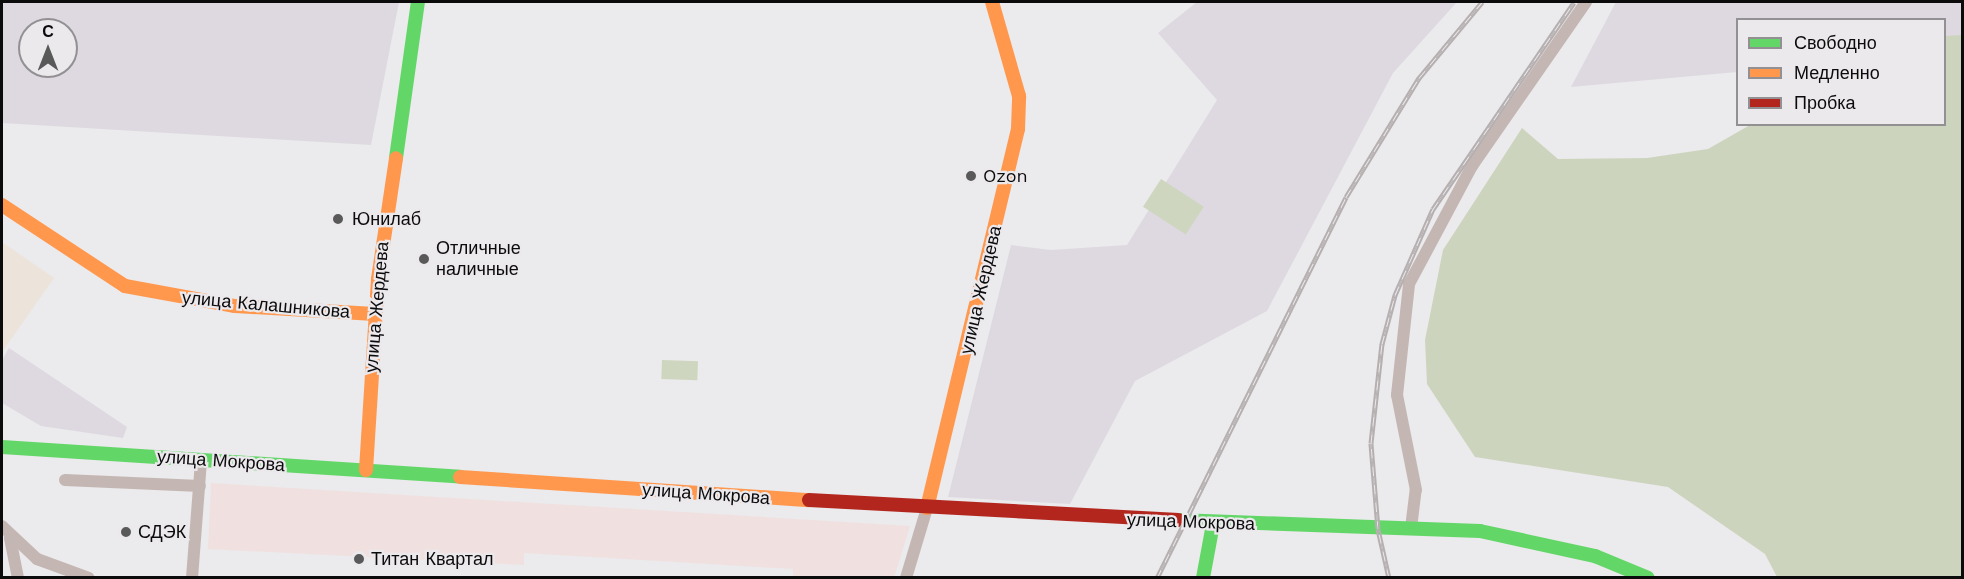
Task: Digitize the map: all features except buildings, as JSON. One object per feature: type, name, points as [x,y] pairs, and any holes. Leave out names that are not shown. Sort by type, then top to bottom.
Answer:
[{"type":"main road","name":"улица Жердева","points":[[366,470],[375,314],[418,2]]},
{"type":"main road","name":"улица Жердева","points":[[927,508],[1018,129],[1018,96],[992,2]]},
{"type":"main road","name":"улица Калашникова","points":[[2,206],[125,286],[235,306],[375,314]]},
{"type":"main road","name":"улица Мокрова","points":[[2,447],[927,508],[1213,524],[1480,531],[1595,556],[1648,578]]},
{"type":"main road","points":[[1203,578],[1213,524]]},
{"type":"street","points":[[1411,528],[1416,490],[1397,395],[1409,284],[1472,166],[1586,2]]},
{"type":"street","points":[[192,578],[201,460]]},
{"type":"street","points":[[65,480],[200,486]]},
{"type":"street","name":"улица Жердева","points":[[906,578],[927,508]]},
{"type":"street","points":[[2,526],[10,537],[37,559],[88,578]]},
{"type":"street","points":[[10,537],[18,578]]},
{"type":"shaded area","points":[[2,2],[399,2],[371,145],[2,123]]},
{"type":"shaded area","points":[[1197,2],[1457,2],[1393,73],[1267,311],[1135,381],[1070,504],[948,497],[1011,245],[1051,250],[1127,245],[1217,100],[1158,33]]},
{"type":"shaded area","points":[[1616,2],[1962,2],[1962,53],[1946,54],[1946,18],[1736,18],[1736,72],[1571,87]]},
{"type":"shaded area","points":[[2,242],[54,278],[2,352]]},
{"type":"shaded area","points":[[9,348],[127,427],[123,438],[41,426],[2,403],[2,360]]},
{"type":"shaded area","points":[[211,483],[910,526],[894,578],[793,577],[793,569],[524,553],[524,565],[208,549]]},
{"type":"green space","points":[[1962,35],[1962,577],[1777,577],[1765,554],[1668,487],[1475,457],[1427,384],[1425,340],[1443,250],[1522,128],[1558,159],[1647,158],[1708,149],[1748,126],[1946,126],[1946,36]]},
{"type":"green space","points":[[1161,179],[1204,207],[1186,234],[1143,207]]},
{"type":"green space","points":[[662,360],[698,361],[697,380],[661,379]]},
{"type":"railway","points":[[1157,578],[1346,197],[1419,78],[1482,2]]},
{"type":"railway","points":[[1389,578],[1378,529],[1371,443],[1382,344],[1395,295],[1433,209],[1574,2]]},
{"type":"traffic: fast","points":[[396,158],[418,2]]},
{"type":"traffic: fast","points":[[2,447],[460,477]]},
{"type":"traffic: fast","points":[[1178,520],[1480,531],[1595,556],[1648,578]]},
{"type":"traffic: fast","points":[[1203,578],[1213,524]]},
{"type":"traffic: slow","points":[[927,508],[1018,129],[1019,96],[992,2]]},
{"type":"traffic: slow","points":[[366,470],[378,279],[396,158]]},
{"type":"traffic: slow","points":[[2,205],[125,286],[235,306],[375,314]]},
{"type":"traffic: slow","points":[[460,477],[809,500]]},
{"type":"traffic: jam","points":[[809,500],[1178,520]]},
{"type":"place","name":"Ozon","points":[[971,176]]},
{"type":"place","name":"Юнилаб","points":[[338,219]]},
{"type":"place","name":"Отличные наличные","points":[[424,259]]},
{"type":"place","name":"СДЭК","points":[[126,532]]},
{"type":"place","name":"Титан Квартал","points":[[359,559]]}]
